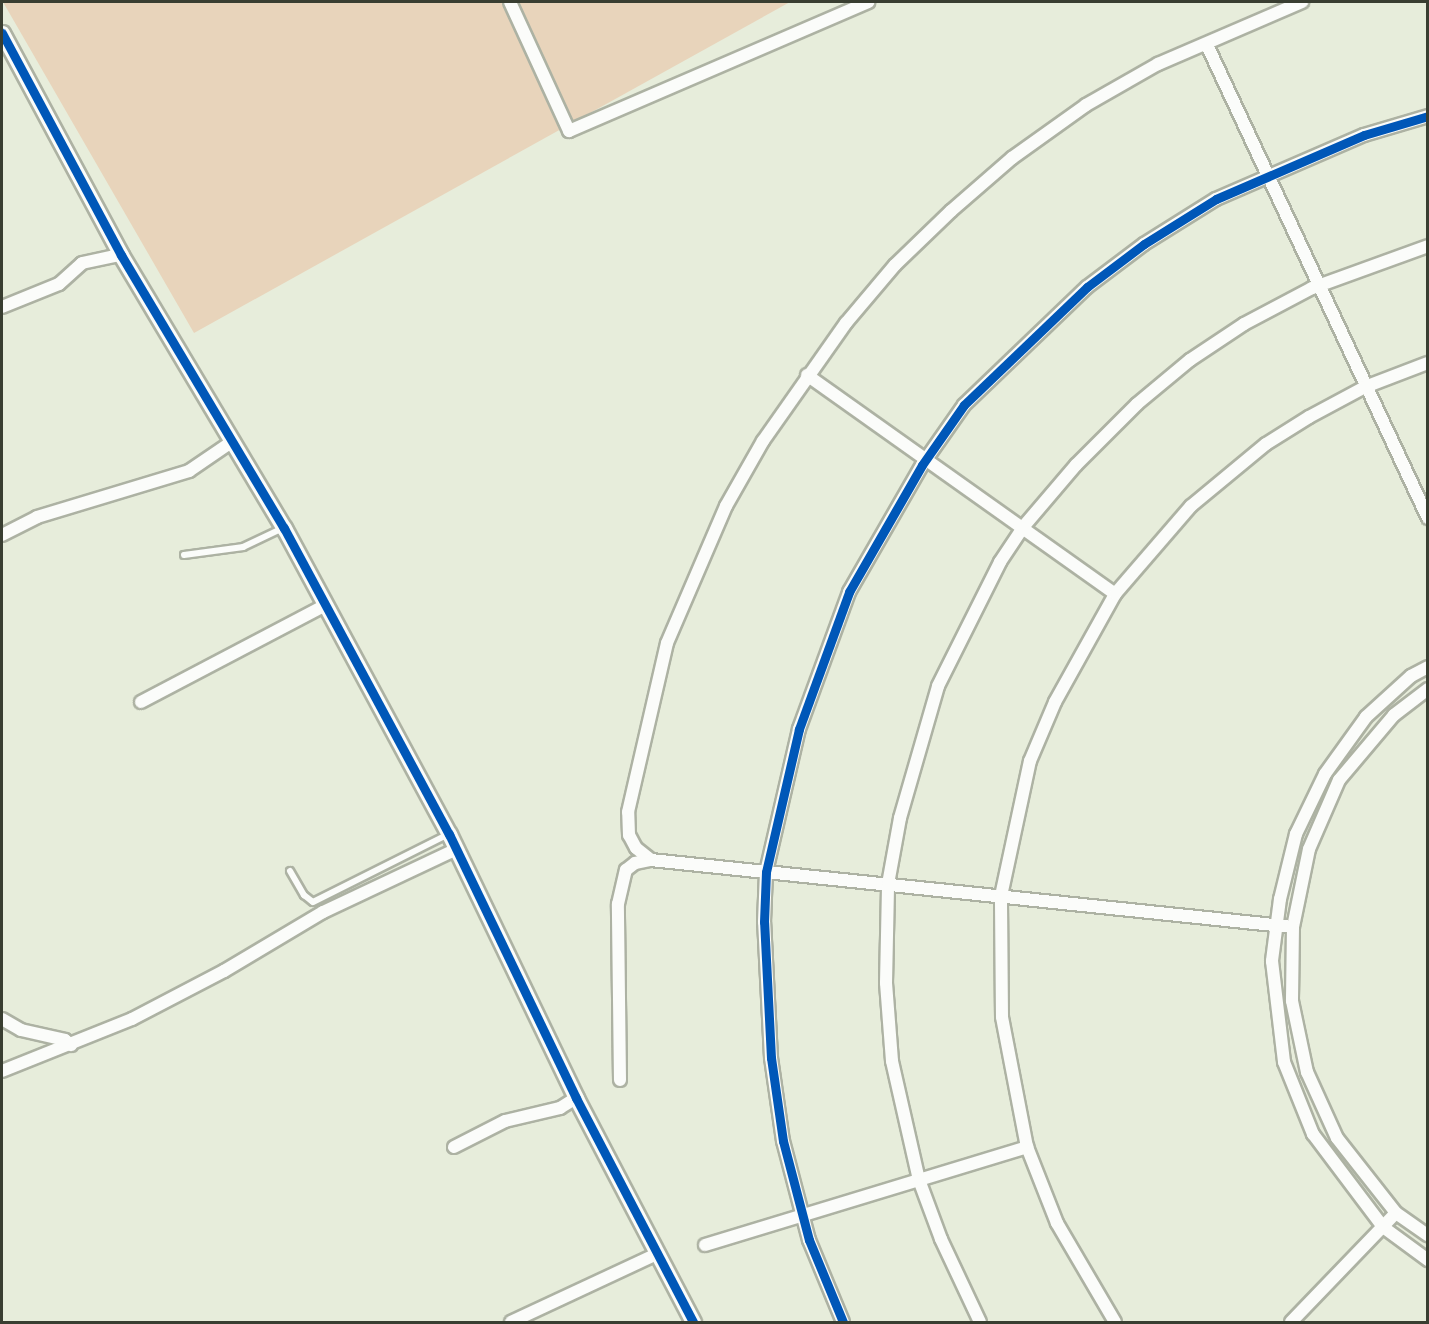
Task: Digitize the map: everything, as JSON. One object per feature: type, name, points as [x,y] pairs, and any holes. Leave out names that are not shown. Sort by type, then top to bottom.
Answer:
[{"type":"street","points":[[510,2],[569,131],[868,2]]},
{"type":"street","points":[[651,860],[636,848],[629,834],[628,812],[668,643],[726,506],[807,375],[895,265],[1012,158],[1086,105],[1158,64],[1207,45],[1302,2]]},
{"type":"street","points":[[2,33],[122,255],[284,528],[449,834],[576,1098],[693,1323]]},
{"type":"street","points":[[1207,45],[1428,518]]},
{"type":"street","points":[[843,1323],[809,1240],[783,1141],[771,1058],[764,922],[766,872],[799,729],[849,592],[922,465],[964,405],[1087,288],[1144,244],[1216,199],[1272,172],[1364,135],[1428,116]]},
{"type":"street","points":[[980,1323],[941,1239],[919,1180],[903,1122],[892,1061],[886,983],[888,884],[911,772],[938,686],[995,572],[1024,526],[1076,465],[1137,404],[1190,360],[1244,324],[1312,288],[1428,246]]},
{"type":"street","points":[[2,307],[59,284],[82,263],[122,255]]},
{"type":"street","points":[[1115,1323],[1057,1223],[1027,1147],[1002,1017],[1001,896],[1030,761],[1055,702],[1115,594],[1191,507],[1266,444],[1365,387],[1428,363]]},
{"type":"street","points":[[807,375],[1115,594]]},
{"type":"street","points":[[2,535],[48,514],[189,471],[233,441]]},
{"type":"street","points":[[141,702],[326,605]]},
{"type":"street","points":[[1428,667],[1411,676],[1366,717],[1325,774],[1296,834],[1276,924],[1272,961],[1284,1062],[1313,1134],[1383,1227],[1428,1260]]},
{"type":"street","points":[[1428,689],[1394,715],[1339,780],[1310,849],[1293,927],[1292,1000],[1307,1072],[1337,1138],[1396,1213],[1428,1235]]},
{"type":"street","points":[[2,1071],[71,1045],[214,977],[322,912],[457,849]]},
{"type":"street","points":[[620,1080],[621,884],[626,870],[635,863],[651,860],[1293,927]]},
{"type":"street","points":[[2,1019],[21,1030],[65,1040],[71,1045]]},
{"type":"street","points":[[454,1147],[505,1121],[560,1108],[576,1098]]},
{"type":"street","points":[[705,1245],[1027,1147]]},
{"type":"street","points":[[1291,1323],[1396,1213]]},
{"type":"street","points":[[512,1323],[657,1254]]},
{"type":"lane","points":[[184,555],[243,547],[284,528]]},
{"type":"lane","points":[[290,871],[303,895],[313,902],[449,834]]},
{"type":"shaded area","points":[[3,2],[790,2],[194,333]]},
{"type":"cycle path","points":[[2,33],[121,255],[284,528],[449,834],[576,1098],[693,1322]]},
{"type":"cycle path","points":[[843,1322],[809,1240],[783,1141],[771,1058],[764,922],[766,872],[799,729],[849,592],[922,465],[964,405],[1087,287],[1144,244],[1216,199],[1364,135],[1428,116]]}]
